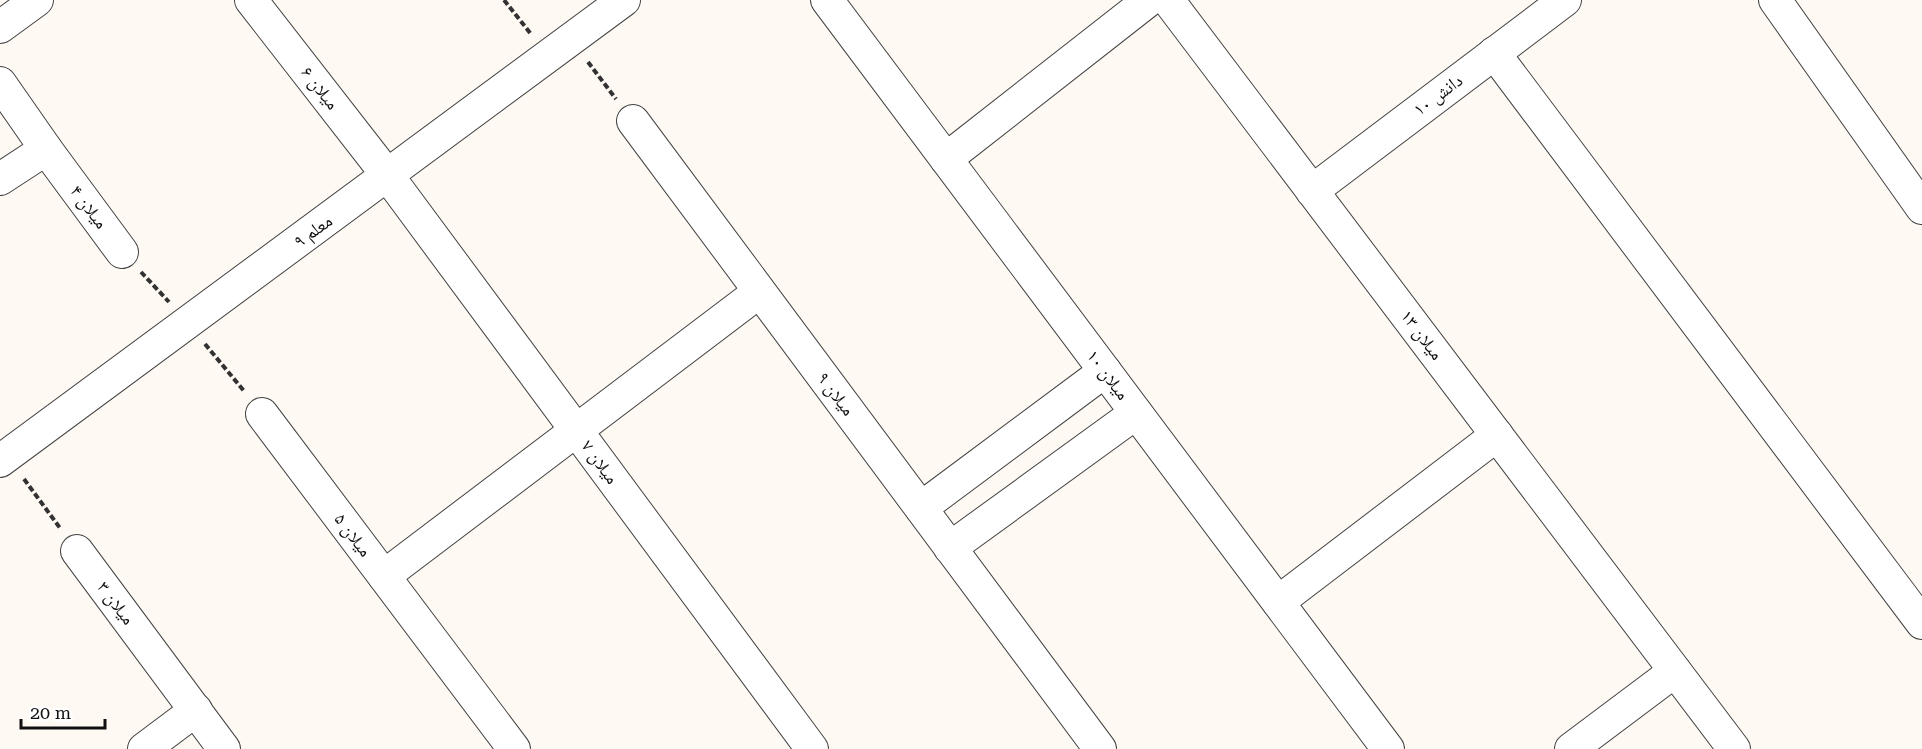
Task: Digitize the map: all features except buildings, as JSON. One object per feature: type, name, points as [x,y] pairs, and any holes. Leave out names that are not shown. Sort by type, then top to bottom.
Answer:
[{"type":"street","points":[[0,27],[37,0]]},
{"type":"street","name":"معلم ۹","points":[[4,459],[624,0]]},
{"type":"street","name":"میلان ۱۰","points":[[827,0],[1388,749]]},
{"type":"street","points":[[946,159],[1149,0]]},
{"type":"street","name":"میلان ۱۳","points":[[1168,0],[1734,749]]},
{"type":"street","name":"دانش ۱۰","points":[[1312,191],[1565,0]]},
{"type":"street","points":[[1775,0],[1922,208]]},
{"type":"street","name":"میلان ۶","points":[[264,7],[388,176]]},
{"type":"street","points":[[1494,53],[1922,623]]},
{"type":"street","name":"میلان ۴","points":[[0,83],[122,252]]},
{"type":"street","name":"میلان ۹","points":[[633,121],[921,508],[1089,745]]},
{"type":"street","points":[[0,179],[46,149]]},
{"type":"street","name":"میلان ۷","points":[[388,176],[812,749]]},
{"type":"street","points":[[384,576],[759,292]]},
{"type":"street","points":[[921,508],[1105,371]]},
{"type":"street","points":[[950,548],[1136,413]]},
{"type":"street","name":"میلان ۵","points":[[262,414],[514,749]]},
{"type":"street","points":[[1278,602],[1497,435]]},
{"type":"street","name":"میلان ۳","points":[[77,551],[225,749]]},
{"type":"street","points":[[1571,749],[1675,671]]},
{"type":"street","points":[[144,749],[196,710]]},
{"type":"path","points":[[504,0],[560,48],[633,121]]},
{"type":"path","points":[[122,252],[188,322],[262,414]]},
{"type":"path","points":[[4,459],[77,551]]}]
